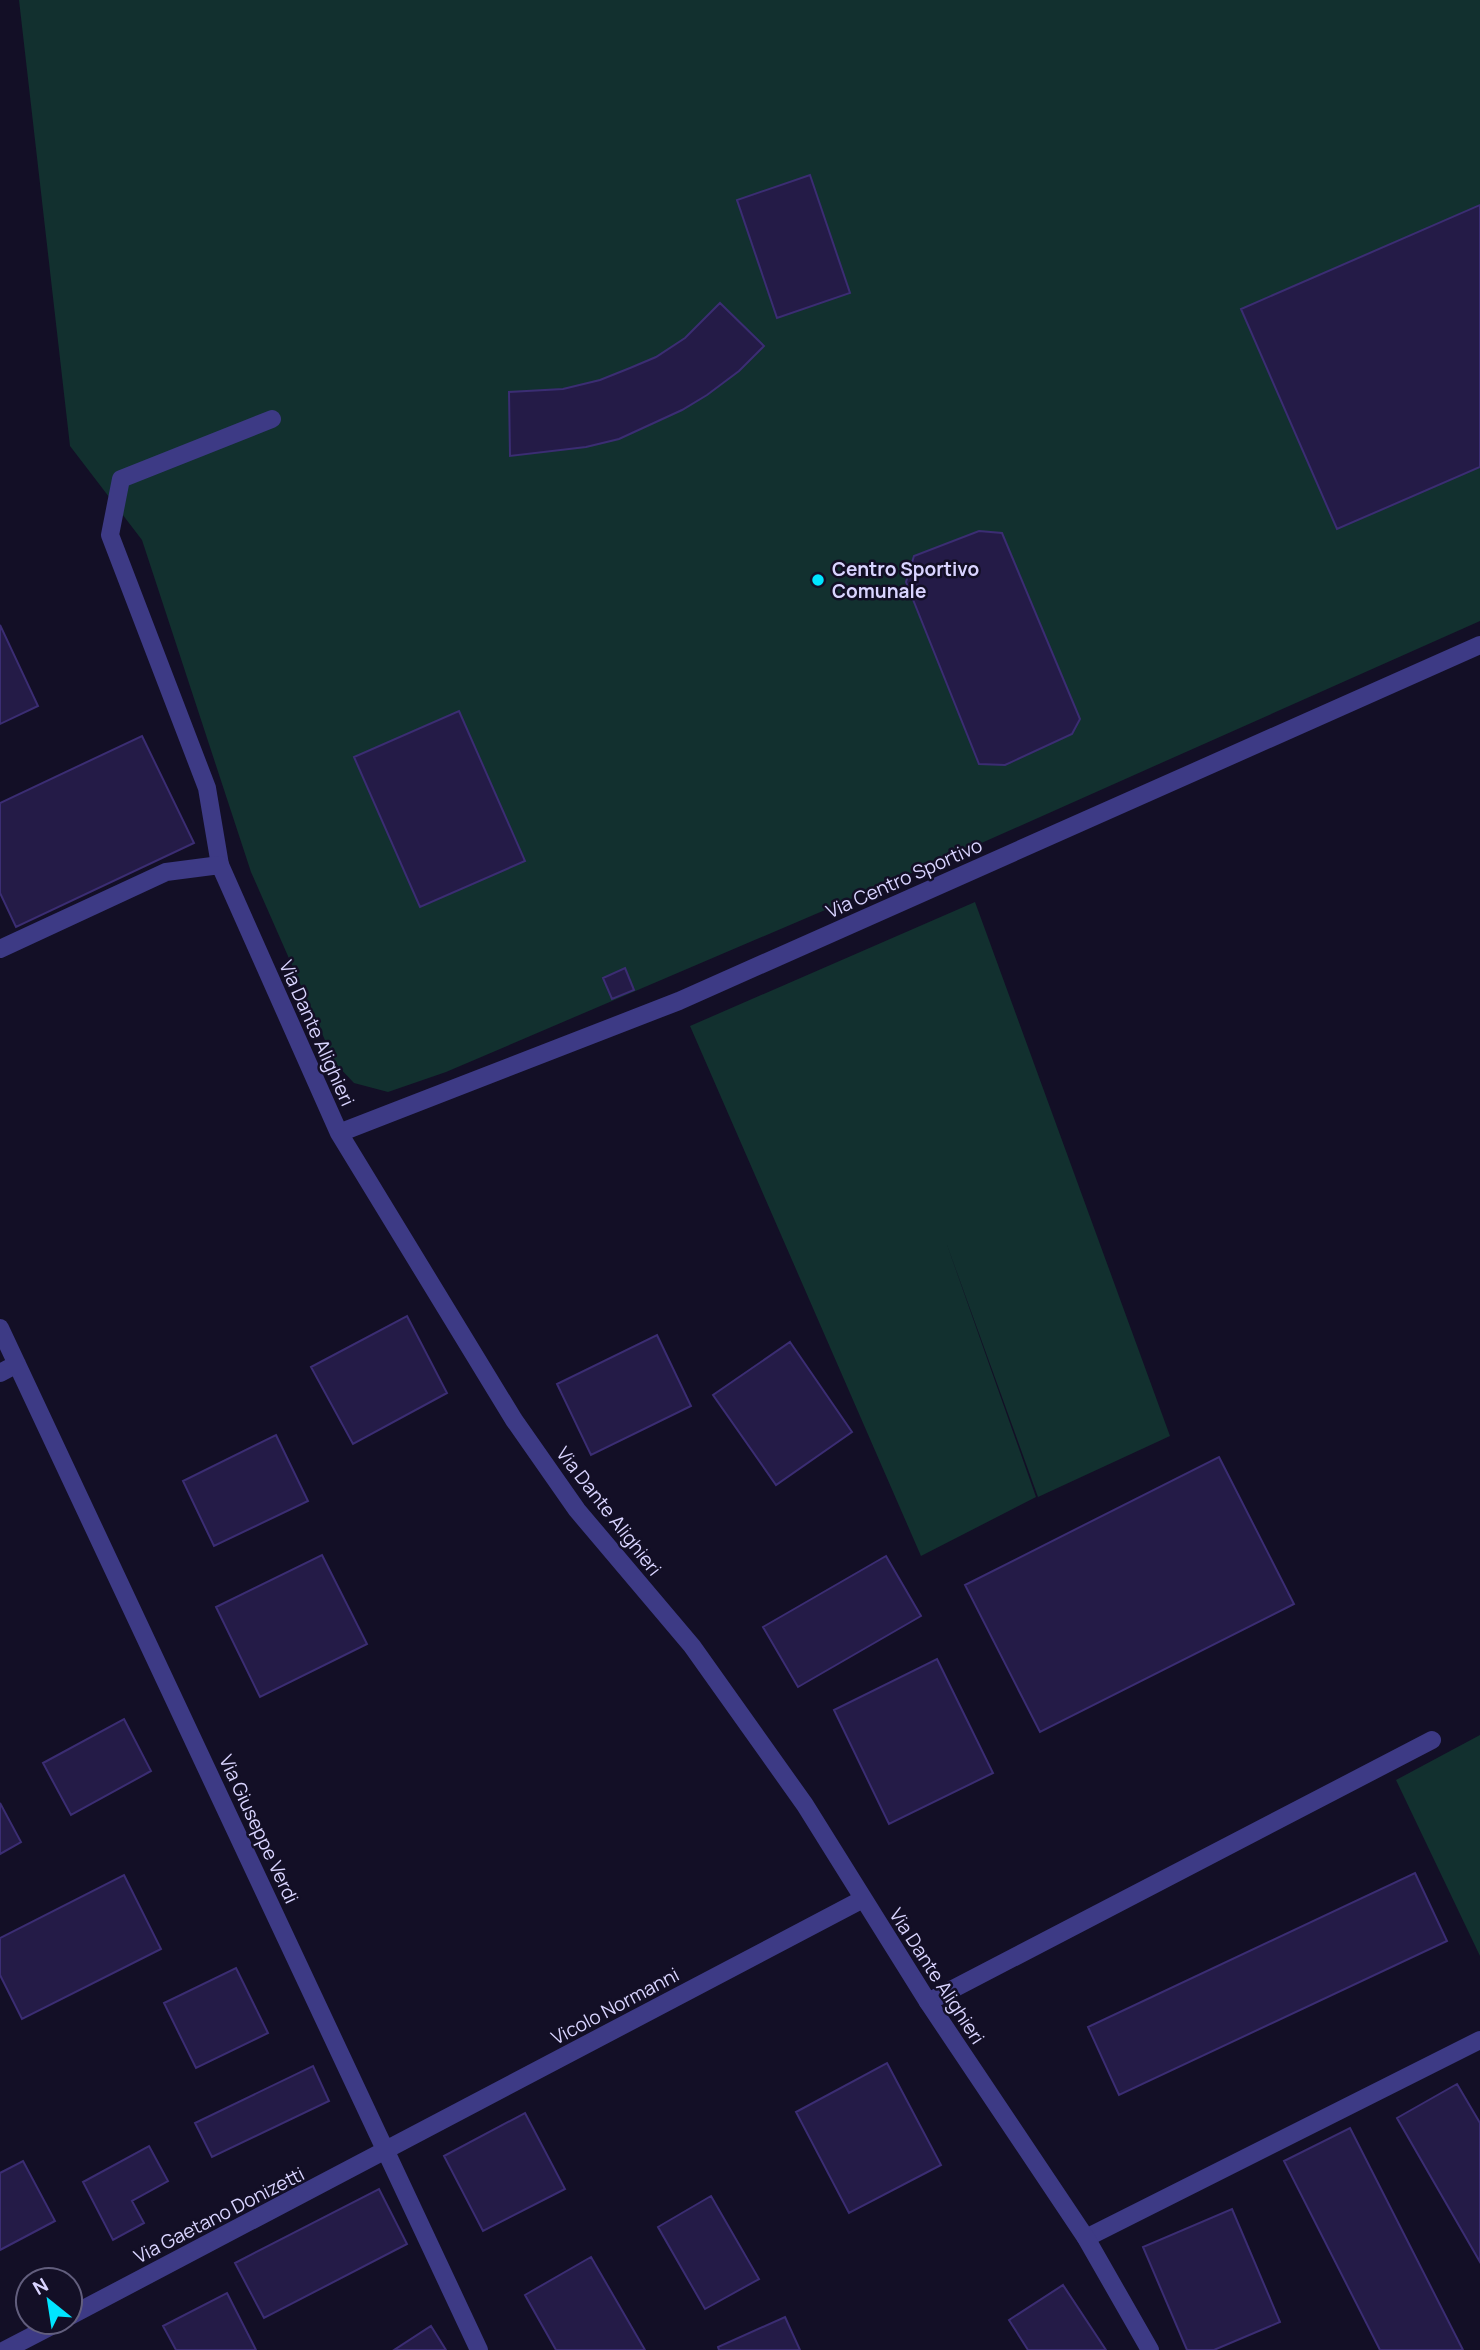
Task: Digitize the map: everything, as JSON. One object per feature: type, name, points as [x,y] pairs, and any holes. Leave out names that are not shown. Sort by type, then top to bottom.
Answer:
[{"type":"street","name":"Via Dante Alighieri","points":[[272,419],[121,479],[110,534],[206,788],[220,865],[339,1133],[514,1420],[577,1510],[692,1646],[804,1805],[928,2002],[1086,2238],[1150,2350]]},
{"type":"street","name":"Via Centro Sportivo","points":[[339,1133],[679,1001],[1480,645]]},
{"type":"street","points":[[0,949],[166,872],[220,865]]},
{"type":"street","name":"Via Giuseppe Verdi","points":[[0,1328],[479,2350]]},
{"type":"street","points":[[0,1373],[17,1364]]},
{"type":"street","points":[[928,2002],[1432,1740]]},
{"type":"street","name":"Vicolo Normanni","points":[[388,2151],[863,1899]]},
{"type":"street","points":[[1086,2238],[1480,2040]]},
{"type":"street","name":"Via Gaetano Donizetti","points":[[84,2309],[388,2151]]},
{"type":"street","points":[[5,2350],[32,2336]]},
{"type":"green space","name":"Centro Sportivo Comunale","points":[[19,0],[1480,0],[1480,621],[977,845],[446,1072],[388,1092],[354,1083],[335,1063],[251,872],[142,540],[70,446]]},
{"type":"green space","points":[[975,902],[1170,1436],[1038,1497],[946,1242],[1036,1497],[921,1556],[690,1026]]},
{"type":"green space","points":[[1480,1735],[1480,1956],[1396,1780]]},
{"type":"building","points":[[810,175],[850,293],[777,318],[737,200]]},
{"type":"building","points":[[1480,205],[1480,467],[1337,529],[1241,309]]},
{"type":"building","points":[[720,303],[764,346],[739,371],[707,395],[682,410],[619,439],[586,447],[510,456],[509,392],[563,389],[600,380],[630,368],[656,357],[685,338]]},
{"type":"building","points":[[979,531],[1002,533],[1080,719],[1072,734],[1005,765],[979,764],[906,582],[914,556]]},
{"type":"building","points":[[0,625],[38,706],[0,724]]},
{"type":"building","points":[[459,711],[525,861],[420,907],[354,757]]},
{"type":"building","points":[[142,736],[194,843],[16,927],[0,893],[0,803]]},
{"type":"building","points":[[625,968],[634,990],[612,999],[603,978]]},
{"type":"building","points":[[407,1316],[447,1393],[353,1444],[311,1367]]},
{"type":"building","points":[[657,1335],[691,1406],[591,1455],[557,1384]]},
{"type":"building","points":[[790,1342],[852,1432],[776,1485],[713,1395]]},
{"type":"building","points":[[276,1435],[308,1501],[214,1546],[183,1481]]},
{"type":"building","points":[[1219,1457],[1294,1604],[1040,1732],[965,1585]]},
{"type":"building","points":[[322,1555],[367,1644],[260,1697],[216,1607]]},
{"type":"building","points":[[886,1556],[921,1616],[798,1687],[763,1627]]},
{"type":"building","points":[[937,1659],[993,1773],[889,1824],[834,1710]]},
{"type":"building","points":[[124,1719],[151,1771],[71,1815],[43,1763]]},
{"type":"building","points":[[0,1803],[21,1842],[0,1854]]},
{"type":"building","points":[[1415,1873],[1447,1941],[1119,2095],[1088,2027]]},
{"type":"building","points":[[124,1875],[161,1949],[22,2019],[0,1975],[0,1938]]},
{"type":"building","points":[[236,1968],[268,2033],[196,2068],[164,2003]]},
{"type":"building","points":[[887,2063],[941,2165],[849,2213],[796,2112]]},
{"type":"building","points":[[313,2066],[329,2101],[212,2157],[195,2123]]},
{"type":"building","points":[[1457,2084],[1480,2123],[1480,2262],[1397,2118]]},
{"type":"building","points":[[525,2113],[565,2189],[483,2231],[444,2156]]},
{"type":"building","points":[[1350,2128],[1463,2350],[1380,2350],[1284,2161]]},
{"type":"building","points":[[149,2146],[168,2181],[132,2201],[144,2223],[113,2240],[83,2182]]},
{"type":"building","points":[[23,2161],[55,2221],[0,2250],[0,2173]]},
{"type":"building","points":[[379,2189],[407,2244],[264,2318],[235,2263]]},
{"type":"building","points":[[711,2196],[759,2279],[705,2309],[658,2227]]},
{"type":"building","points":[[1232,2209],[1280,2322],[1214,2350],[1187,2350],[1143,2247]]},
{"type":"building","points":[[591,2257],[645,2350],[556,2350],[525,2295]]},
{"type":"building","points":[[1063,2285],[1106,2350],[1028,2350],[1009,2320]]},
{"type":"building","points":[[227,2293],[256,2350],[176,2350],[163,2326]]},
{"type":"building","points":[[785,2317],[800,2350],[719,2350],[718,2347]]},
{"type":"building","points":[[431,2326],[446,2350],[394,2350]]},
{"type":"place","name":"Centro Sportivo Comunale","points":[[818,580]]}]
